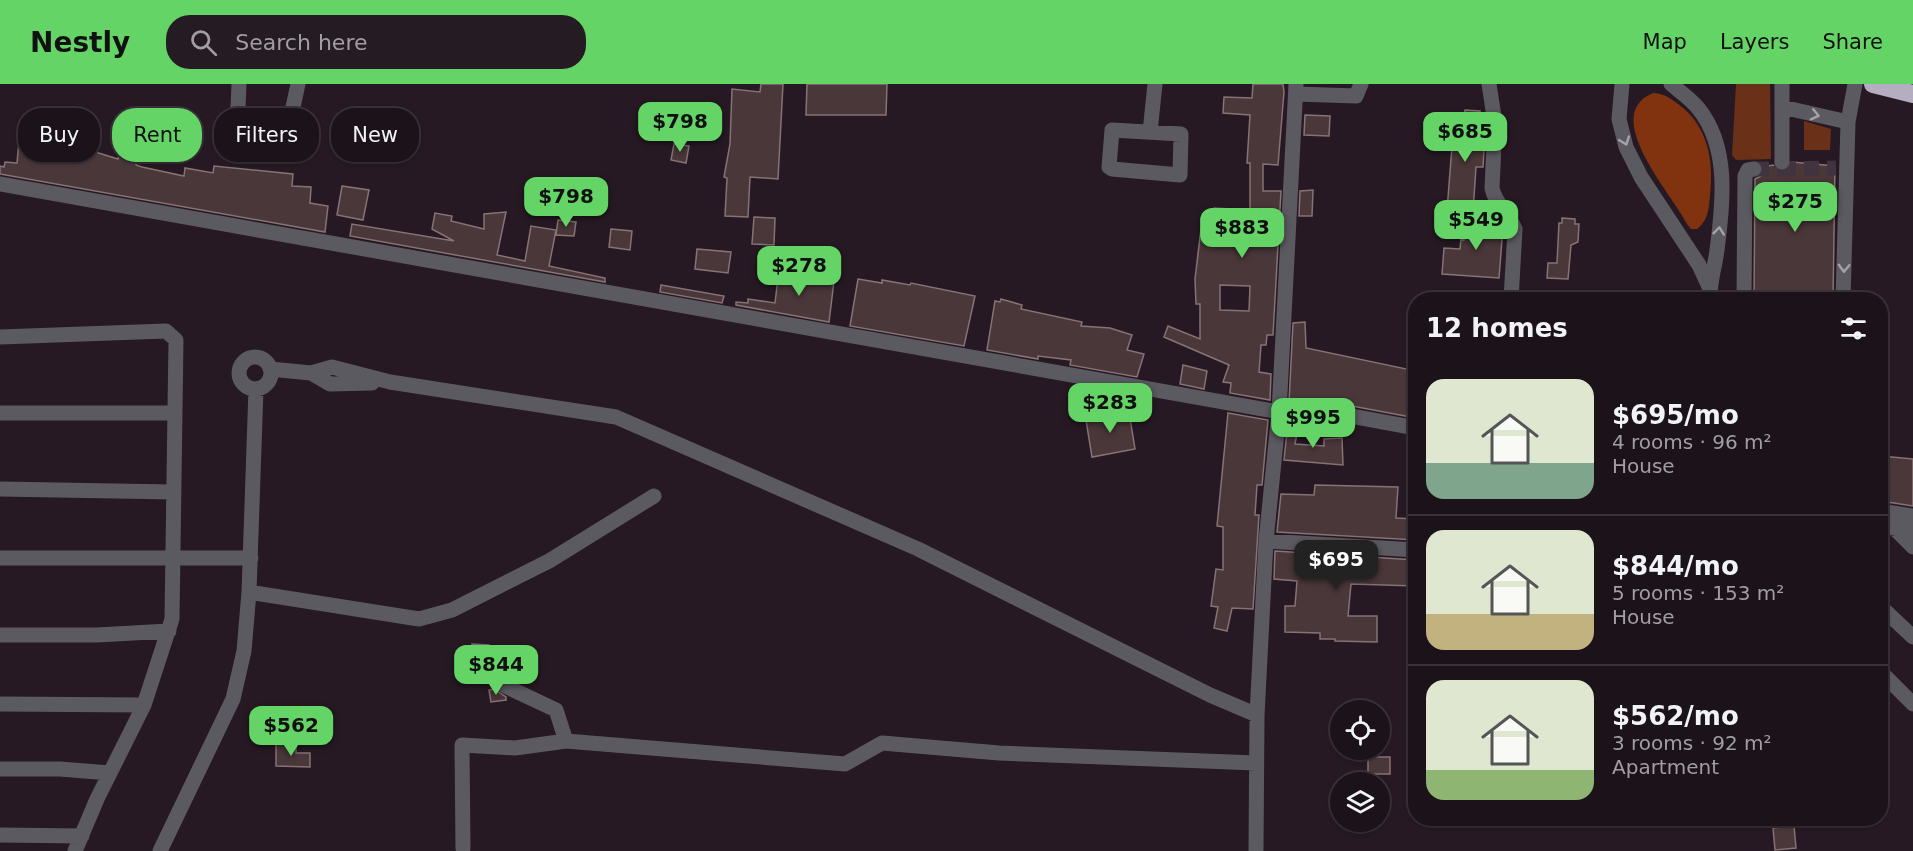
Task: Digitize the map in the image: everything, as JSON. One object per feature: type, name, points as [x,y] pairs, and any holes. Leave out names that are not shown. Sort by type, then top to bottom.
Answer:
[{"type":"highway","points":[[1873,84],[1913,94]]},
{"type":"street","points":[[238,108],[239,84]]},
{"type":"street","points":[[293,108],[298,84]]},
{"type":"street","points":[[1150,132],[1155,84]]},
{"type":"street","points":[[1489,84],[1495,123],[1492,188],[1494,196],[1511,219],[1515,229],[1511,292]]},
{"type":"street","points":[[1622,84],[1619,119],[1626,147],[1641,177],[1699,265],[1709,292]]},
{"type":"street","points":[[1671,84],[1694,103],[1706,118],[1715,136],[1720,156],[1720,228],[1710,292]]},
{"type":"street","points":[[1782,84],[1782,162]]},
{"type":"street","points":[[1843,292],[1841,168],[1855,84]]},
{"type":"street","points":[[1256,851],[1257,715],[1266,541],[1279,412],[1296,89],[1353,96],[1361,87]]},
{"type":"street","points":[[1782,107],[1848,122]]},
{"type":"street","points":[[1112,130],[1150,132],[1179,133],[1182,136],[1180,175],[1115,171],[1109,167],[1112,130]]},
{"type":"street","points":[[1744,292],[1745,176],[1749,170],[1754,169]]},
{"type":"street","points":[[0,184],[1279,412],[1351,416],[1408,427]]},
{"type":"street","points":[[0,337],[166,331],[176,340],[172,619],[144,705],[75,851]]},
{"type":"street","points":[[270,369],[269,380],[256,389],[246,386],[240,378],[244,363],[259,358],[270,369],[311,373],[330,384],[390,382],[616,417],[918,549],[1210,695],[1257,715]]},
{"type":"street","points":[[160,851],[233,699],[244,651],[251,558],[256,389]]},
{"type":"street","points":[[0,413],[175,413]]},
{"type":"street","points":[[0,489],[174,492]]},
{"type":"street","points":[[249,592],[419,619],[452,610],[549,561],[654,496]]},
{"type":"street","points":[[1888,512],[1913,516]]},
{"type":"street","points":[[1888,527],[1913,531]]},
{"type":"street","points":[[1888,527],[1913,547]]},
{"type":"street","points":[[1266,541],[1408,550]]},
{"type":"street","points":[[0,558],[251,558]]},
{"type":"street","points":[[1888,614],[1913,637]]},
{"type":"street","points":[[0,635],[97,635],[168,631]]},
{"type":"street","points":[[1888,679],[1913,704]]},
{"type":"street","points":[[503,685],[556,710],[566,741]]},
{"type":"street","points":[[0,704],[144,705]]},
{"type":"street","points":[[463,848],[462,745],[515,748],[566,741],[844,764],[882,743],[999,753],[1256,763]]},
{"type":"street","points":[[0,769],[60,769],[110,773]]},
{"type":"street","points":[[0,835],[82,836]]},
{"type":"shaded area","points":[[1736,84],[1770,84],[1771,159],[1736,160],[1732,155]]},
{"type":"shaded area","points":[[1653,93],[1669,98],[1688,113],[1702,133],[1707,145],[1711,169],[1709,205],[1706,218],[1697,229],[1691,229],[1687,224],[1656,176],[1636,136],[1634,119],[1638,104]]},
{"type":"shaded area","points":[[1804,121],[1831,129],[1830,150],[1804,150]]},
{"type":"building","points":[[761,84],[783,84],[778,179],[750,177],[748,217],[725,216],[727,178],[724,177],[730,144],[732,89],[760,92]]},
{"type":"building","points":[[807,84],[887,84],[886,115],[806,115]]},
{"type":"building","points":[[1253,84],[1283,84],[1278,165],[1263,164],[1263,191],[1281,191],[1273,335],[1267,335],[1266,345],[1261,345],[1259,372],[1271,374],[1270,400],[1230,393],[1231,383],[1223,382],[1229,365],[1164,337],[1168,326],[1200,339],[1200,304],[1196,304],[1195,279],[1201,229],[1213,230],[1214,208],[1250,210],[1250,163],[1247,163],[1250,115],[1223,113],[1224,97],[1252,98]],"holes":[[[1220,285],[1250,286],[1249,311],[1220,310]]]},
{"type":"building","points":[[1465,110],[1480,111],[1478,150],[1484,150],[1483,167],[1476,167],[1473,212],[1447,211],[1453,133],[1456,134],[1457,120],[1464,120]]},
{"type":"building","points":[[1305,115],[1330,116],[1329,136],[1304,135]]},
{"type":"building","points":[[674,144],[689,146],[686,163],[671,160]]},
{"type":"building","points":[[18,152],[18,162],[100,162],[100,153],[112,157],[112,162],[136,162],[136,165],[142,167],[184,176],[185,168],[213,173],[214,166],[293,174],[292,186],[311,187],[310,203],[328,206],[325,232],[0,174],[0,166],[4,167],[5,162],[17,163]]},
{"type":"building","points":[[1792,162],[1835,166],[1833,292],[1754,292],[1755,179],[1761,176],[1763,167],[1773,165],[1783,172],[1790,167]]},
{"type":"building","points":[[342,186],[369,190],[363,220],[337,215]]},
{"type":"building","points":[[1313,190],[1312,216],[1299,216],[1300,191]]},
{"type":"building","points":[[506,212],[497,255],[525,261],[531,226],[556,230],[549,266],[605,278],[605,282],[350,236],[352,224],[454,241],[432,229],[435,213],[452,216],[451,221],[484,229],[484,214]]},
{"type":"building","points":[[754,217],[775,218],[774,245],[752,244]]},
{"type":"building","points":[[1466,217],[1493,219],[1492,223],[1501,224],[1503,227],[1499,278],[1442,274],[1444,248],[1460,249],[1461,239],[1464,240]]},
{"type":"building","points":[[1562,218],[1575,219],[1575,224],[1579,224],[1578,242],[1571,245],[1568,279],[1547,278],[1548,263],[1557,263],[1559,223],[1562,223]]},
{"type":"building","points":[[558,220],[576,222],[574,236],[556,235]]},
{"type":"building","points":[[611,229],[632,231],[630,250],[609,247]]},
{"type":"building","points":[[697,249],[731,252],[728,273],[695,269]]},
{"type":"building","points":[[779,270],[834,281],[829,322],[736,305],[736,302],[748,303],[748,299],[775,303]]},
{"type":"building","points":[[858,279],[882,283],[882,280],[910,285],[911,283],[975,296],[964,346],[850,326]]},
{"type":"building","points":[[661,285],[724,296],[722,303],[660,292]]},
{"type":"building","points":[[1001,299],[1022,305],[1021,309],[1082,322],[1081,326],[1110,328],[1132,335],[1127,350],[1144,354],[1137,377],[1070,365],[1071,360],[1038,356],[1038,359],[987,350],[995,301],[1000,302]]},
{"type":"building","points":[[1305,322],[1306,348],[1408,369],[1408,416],[1352,406],[1289,403],[1293,323]]},
{"type":"building","points":[[1183,365],[1207,371],[1204,389],[1180,384]]},
{"type":"building","points":[[1129,412],[1135,449],[1092,457],[1086,420]]},
{"type":"building","points":[[1228,413],[1268,420],[1262,485],[1257,485],[1255,515],[1259,515],[1253,609],[1232,608],[1227,631],[1214,628],[1218,607],[1211,606],[1216,569],[1223,570],[1223,527],[1217,526]]},
{"type":"building","points":[[1288,422],[1299,423],[1295,444],[1324,446],[1324,439],[1342,438],[1343,465],[1284,460]]},
{"type":"building","points":[[1888,457],[1913,459],[1913,506],[1888,502]]},
{"type":"building","points":[[1315,485],[1398,487],[1396,518],[1408,519],[1408,540],[1277,532],[1281,494],[1314,495]]},
{"type":"building","points":[[1275,551],[1408,559],[1408,586],[1351,584],[1348,616],[1377,616],[1377,642],[1335,641],[1335,639],[1320,639],[1320,633],[1285,632],[1285,606],[1295,606],[1297,581],[1274,579]]},
{"type":"building","points":[[472,644],[489,645],[488,668],[471,667]]},
{"type":"building","points":[[494,689],[506,697],[506,700],[491,702],[489,690]]},
{"type":"building","points":[[276,744],[296,744],[296,753],[310,753],[310,767],[276,766]]},
{"type":"building","points":[[1368,760],[1390,760],[1390,772],[1368,772]]},
{"type":"building","points":[[1794,826],[1796,848],[1775,850],[1773,828]]},
{"type":"tunnel","points":[[1754,169],[1781,169],[1782,162]]},
{"type":"tunnel","points":[[1781,169],[1836,168]]}]
